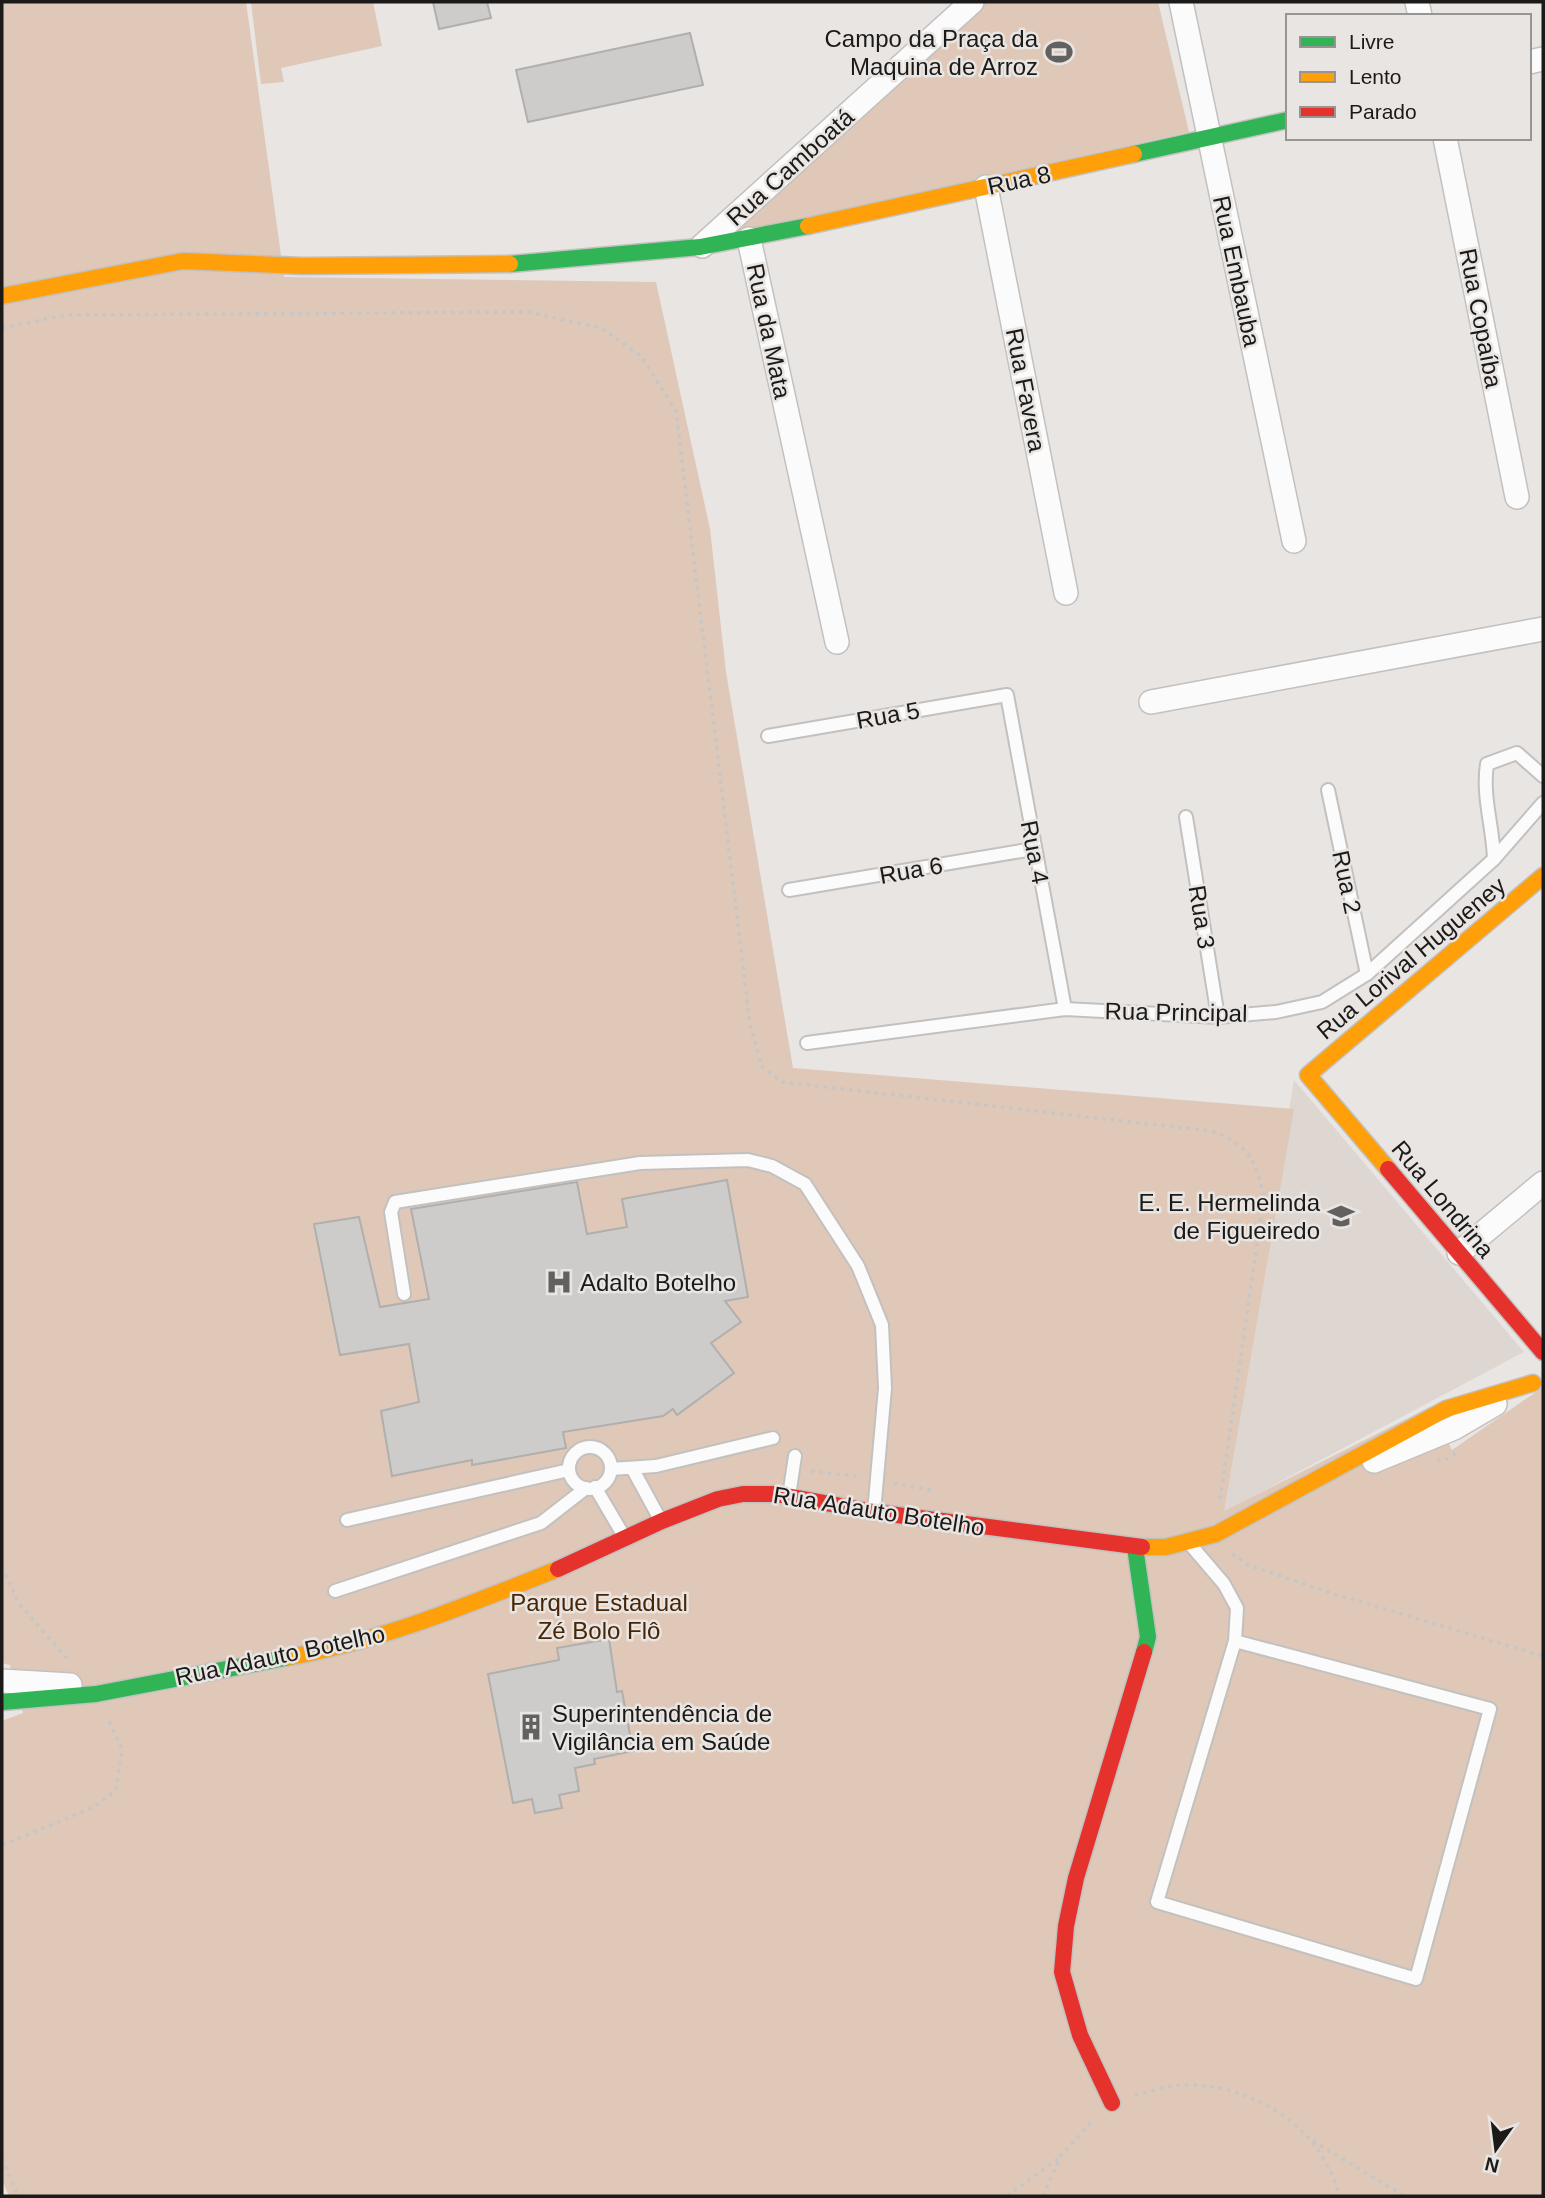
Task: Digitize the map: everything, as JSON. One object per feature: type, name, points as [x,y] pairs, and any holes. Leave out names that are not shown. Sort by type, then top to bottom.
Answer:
[{"type":"street","name":"Rua Camboatá","points":[[700,247],[972,2]]},
{"type":"street","name":"Rua Embauba","points":[[1181,2],[1294,541]]},
{"type":"street","name":"Rua 8","points":[[749,239],[1286,120]]},
{"type":"street","name":"Rua Copaíba","points":[[1445,140],[1517,497]]},
{"type":"street","name":"Rua Favera","points":[[986,187],[1066,593]]},
{"type":"street","name":"Rua da Mata","points":[[2,296],[183,261],[303,266],[513,264],[700,247],[749,239],[837,642]]},
{"type":"street","points":[[1151,702],[1543,629]]},
{"type":"street","name":"Rua Lorival Hugueney","points":[[1308,1075],[1543,876]]},
{"type":"street","name":"Rua Londrina","points":[[1308,1075],[1543,1352]]},
{"type":"street","points":[[1459,1253],[1543,1183]]},
{"type":"street","points":[[1297,1489],[1407,1450],[1454,1428],[1538,1380]]},
{"type":"street","name":"Rua Adauto Botelho","points":[[2,1702],[78,1696],[340,1648],[390,1633],[539,1577],[662,1521],[718,1499],[743,1494],[789,1497],[874,1512],[1135,1546],[1166,1547],[1216,1534],[1297,1489]]},
{"type":"street","points":[[1112,2103],[1080,2035],[1062,1972],[1066,1926],[1076,1878],[1148,1637],[1135,1546]]},
{"type":"street","name":"Rua Adauto Botelho","points":[[2,1681],[133,1685]]},
{"type":"lane","name":"Rua 5","points":[[768,736],[1007,695]]},
{"type":"lane","name":"Rua 4","points":[[1007,695],[1033,849],[1065,1009]]},
{"type":"lane","points":[[1494,859],[1493,834],[1483,790],[1487,764],[1517,753],[1543,776]]},
{"type":"lane","name":"Rua 2","points":[[1328,790],[1367,974]]},
{"type":"lane","name":"Rua Principal","points":[[807,1042],[1065,1009],[1218,1017],[1276,1012],[1322,1003],[1367,974],[1494,859],[1543,803]]},
{"type":"lane","name":"Rua 3","points":[[1186,817],[1218,1017]]},
{"type":"lane","name":"Rua 6","points":[[789,890],[1033,849]]},
{"type":"lane","points":[[404,1294],[391,1212],[396,1202],[640,1163],[748,1160],[772,1166],[805,1184],[858,1266],[882,1325],[886,1388],[874,1512]]},
{"type":"lane","points":[[611,1469],[713,1454],[773,1438]]},
{"type":"lane","points":[[335,1591],[541,1522],[590,1488],[609,1478],[611,1469],[607,1455],[597,1448],[585,1447],[571,1460],[569,1470],[573,1479],[590,1488],[625,1538]]},
{"type":"lane","points":[[789,1497],[795,1456]]},
{"type":"lane","points":[[632,1468],[662,1521]]},
{"type":"lane","points":[[347,1520],[569,1470]]},
{"type":"lane","points":[[1189,1543],[1224,1584],[1237,1608],[1235,1641],[1157,1902],[1416,1979],[1490,1709],[1235,1641]]},
{"type":"path","points":[[2,328],[66,315],[528,312],[601,328],[641,356],[676,411],[750,1024],[762,1067],[782,1082],[1211,1131],[1231,1138],[1256,1161],[1264,1196],[1216,1534],[1226,1551],[1248,1565],[1543,1656]]},
{"type":"path","points":[[1007,2196],[1061,2156],[1112,2103],[1181,2085],[1230,2089],[1274,2108],[1311,2140],[1404,2196]]},
{"type":"path","points":[[1311,2140],[1336,2182],[1339,2196]]},
{"type":"path","points":[[1043,2196],[1061,2156]]},
{"type":"path","points":[[2,2158],[18,2196]]},
{"type":"shaded area","name":"E. E. Hermelinda de Figueiredo","points":[[1294,1080],[1524,1352],[1223,1512]]},
{"type":"green space","name":"Parque Estadual Zé Bolo Flô","points":[[2,2],[246,2],[284,277],[656,282],[710,529],[726,672],[793,1068],[1294,1109],[1224,1511],[1430,1407],[1452,1450],[1543,1387],[1543,2196],[9,2196],[2,2180],[2,1721],[23,1713],[10,1665],[2,1663]]},
{"type":"green space","points":[[251,2],[373,2],[382,46],[281,68],[284,82],[261,84]]},
{"type":"green space","points":[[980,2],[1158,2],[1189,132],[736,233]]},
{"type":"building","points":[[433,2],[487,2],[491,18],[439,29]]},
{"type":"building","points":[[690,33],[703,85],[528,122],[516,70]]},
{"type":"building","points":[[727,1180],[748,1297],[725,1301],[741,1322],[711,1343],[734,1373],[677,1415],[673,1409],[663,1416],[563,1432],[566,1448],[472,1465],[472,1460],[392,1476],[381,1411],[419,1402],[409,1344],[340,1355],[314,1224],[359,1217],[380,1307],[429,1299],[411,1209],[577,1182],[587,1234],[627,1227],[622,1199]]},
{"type":"building","name":"Superintendência de Vigilância em Saúde","points":[[609,1639],[617,1692],[622,1691],[633,1751],[594,1759],[595,1764],[575,1768],[579,1791],[559,1795],[562,1808],[535,1813],[532,1799],[513,1803],[488,1674],[559,1660],[557,1648]]},
{"type":"traffic: fast","points":[[1134,154],[1286,120]]},
{"type":"traffic: fast","points":[[510,264],[700,247],[808,226]]},
{"type":"traffic: fast","points":[[1135,1547],[1148,1637],[1144,1652]]},
{"type":"traffic: fast","points":[[2,1702],[96,1694],[290,1657]]},
{"type":"traffic: slow","points":[[808,226],[1134,154]]},
{"type":"traffic: slow","points":[[2,296],[183,261],[303,266],[510,264]]},
{"type":"traffic: slow","points":[[1388,1169],[1308,1075],[1543,876]]},
{"type":"traffic: slow","points":[[1142,1547],[1166,1547],[1216,1534],[1446,1409],[1533,1383]]},
{"type":"traffic: slow","points":[[290,1657],[393,1631],[558,1569]]},
{"type":"traffic: jam","points":[[1388,1169],[1543,1352]]},
{"type":"traffic: jam","points":[[558,1569],[662,1521],[718,1499],[743,1494],[776,1494],[874,1512],[1142,1547]]},
{"type":"traffic: jam","points":[[1112,2103],[1080,2035],[1062,1972],[1066,1926],[1076,1878],[1144,1652]]},
{"type":"place","name":"Campo da Praça da Maquina de Arroz","points":[[1059,52]]},
{"type":"place","name":"E. E. Hermelinda de Figueiredo","points":[[1341,1216]]},
{"type":"place","name":"Adalto Botelho","points":[[559,1282]]},
{"type":"place","name":"Superintendência de Vigilância em Saúde","points":[[531,1727]]}]
